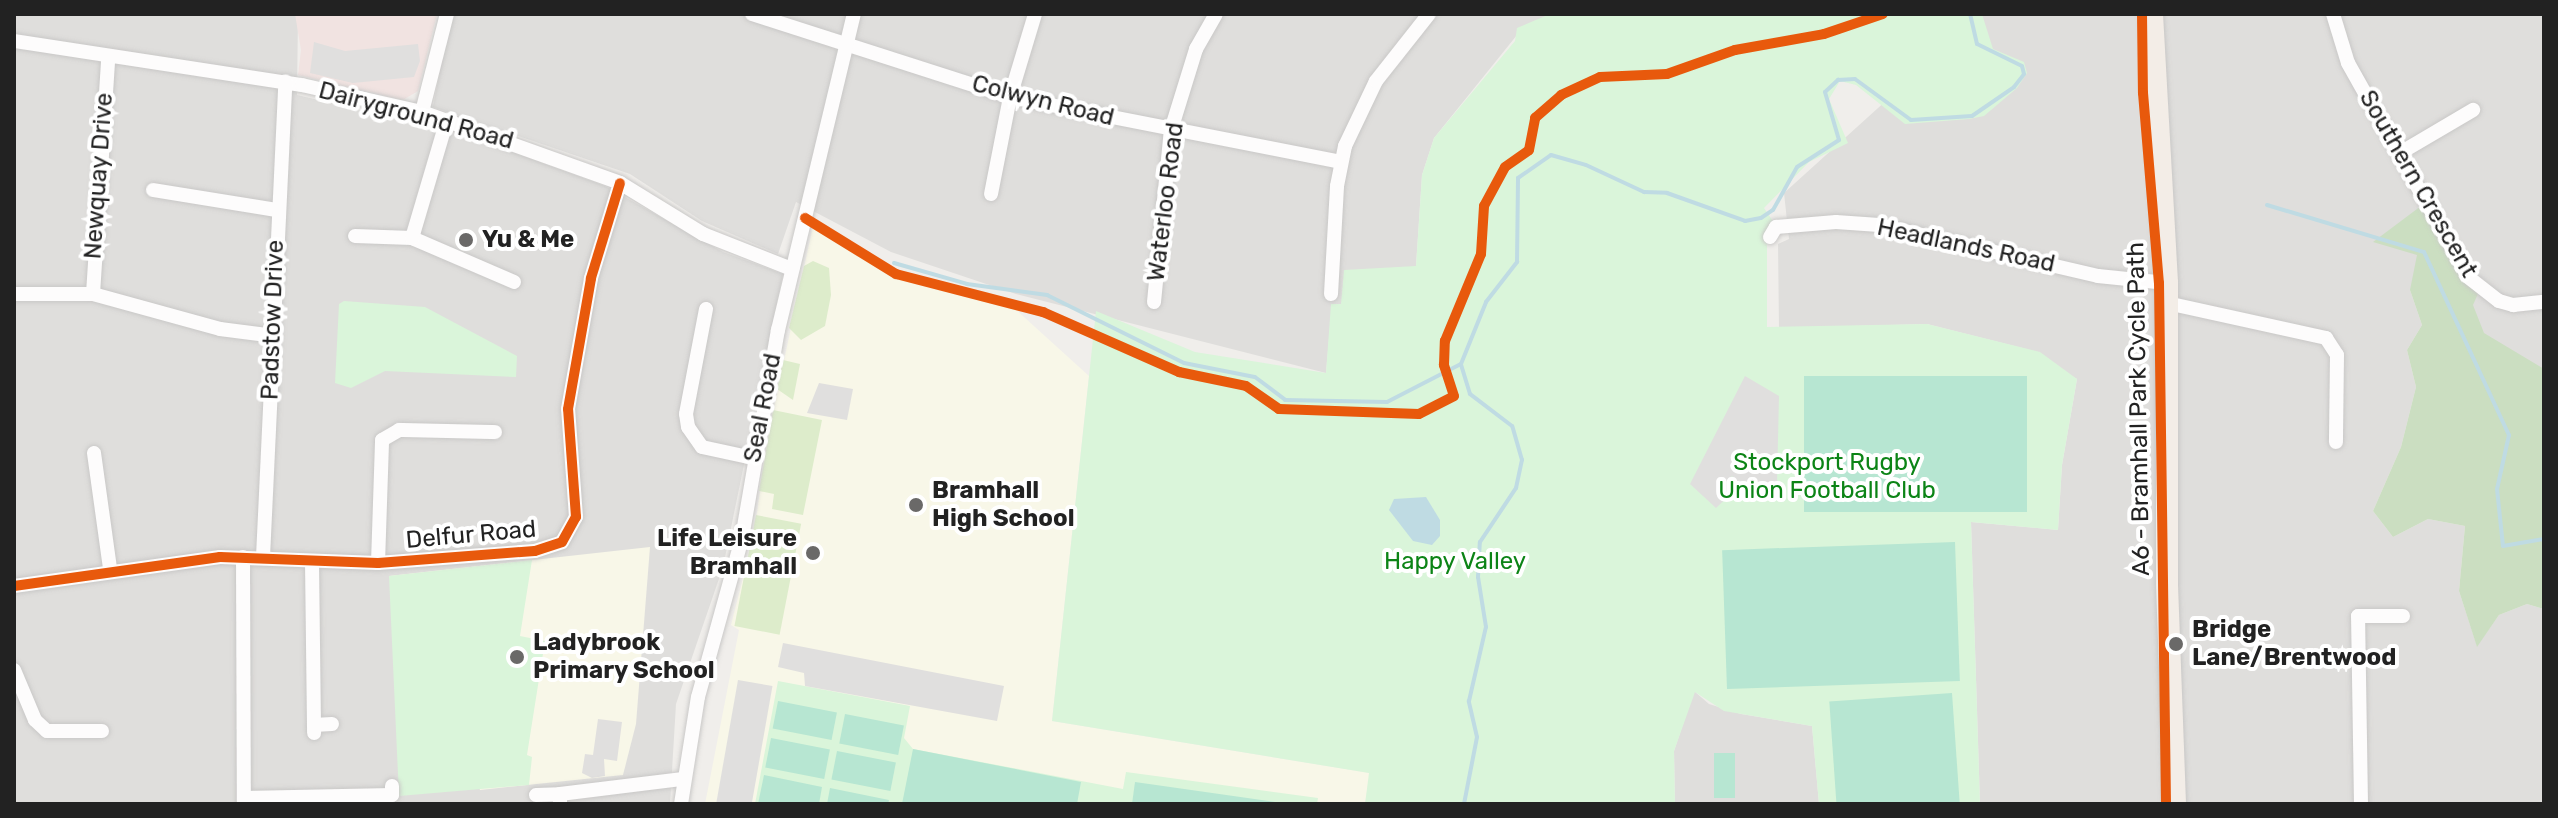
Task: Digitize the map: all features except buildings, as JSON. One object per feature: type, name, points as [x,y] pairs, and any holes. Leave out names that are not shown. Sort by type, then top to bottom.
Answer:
[{"type":"main road","points":[[2152,14],[2167,293],[2167,585],[2175,804]]},
{"type":"street","points":[[422,112],[447,14]]},
{"type":"street","name":"Colwyn Road","points":[[752,14],[1010,97],[1341,162]]},
{"type":"street","name":"Seal Road","points":[[681,804],[698,697],[742,538],[753,458],[792,269],[854,14]]},
{"type":"street","points":[[991,194],[1010,97],[1035,14]]},
{"type":"street","name":"Waterloo Road","points":[[1154,302],[1171,130],[1196,49],[1216,14]]},
{"type":"street","points":[[1331,294],[1341,162],[1376,81],[1429,14]]},
{"type":"street","name":"Southern Crescent","points":[[2333,14],[2348,63],[2468,277],[2499,301],[2513,305],[2544,302]]},
{"type":"street","name":"Dairyground Road","points":[[14,41],[108,59],[285,82],[422,112],[620,183],[703,234],[792,269]]},
{"type":"street","name":"Newquay Drive","points":[[93,294],[108,59]]},
{"type":"street","name":"Padstow Drive","points":[[263,557],[285,82]]},
{"type":"street","points":[[2400,153],[2473,110]]},
{"type":"street","points":[[412,238],[447,120]]},
{"type":"street","name":"Delfur Road","points":[[14,586],[110,569],[243,557],[378,563],[552,548],[571,532],[576,517],[568,409],[591,278],[620,183]]},
{"type":"street","points":[[153,190],[277,210]]},
{"type":"street","name":"Headlands Road","points":[[1770,237],[1776,227],[1836,222],[1879,225],[2167,293]]},
{"type":"street","points":[[355,236],[412,238],[514,282]]},
{"type":"street","points":[[2167,293],[2326,338],[2337,355],[2336,442]]},
{"type":"street","points":[[14,294],[93,294],[220,329],[275,336]]},
{"type":"street","points":[[706,309],[686,414],[688,427],[702,447],[753,458]]},
{"type":"street","points":[[378,563],[382,440],[399,430],[495,432]]},
{"type":"street","points":[[94,453],[110,569]]},
{"type":"street","points":[[243,557],[244,801],[392,795],[392,786]]},
{"type":"street","points":[[312,562],[314,729],[332,724]]},
{"type":"street","points":[[2361,804],[2358,616],[2403,616]]},
{"type":"street","points":[[14,670],[35,720],[47,731],[102,731]]},
{"type":"street","points":[[536,795],[560,799],[683,779]]},
{"type":"shaded area","points":[[14,14],[298,15],[297,95],[460,133],[605,186],[723,252],[783,274],[723,567],[676,704],[670,804],[14,804]]},
{"type":"shaded area","points":[[295,14],[437,14],[418,91],[403,100],[298,75],[301,50]]},
{"type":"shaded area","points":[[445,14],[1550,14],[1517,35],[1434,138],[1422,175],[1416,266],[1341,305],[1332,304],[1326,373],[1016,294],[891,252],[796,202],[778,254],[702,221],[630,174],[433,107],[450,18]]},
{"type":"shaded area","points":[[1982,14],[2142,14],[2153,196],[2171,804],[1980,804],[1971,522],[2058,530],[2062,465],[2077,379],[2026,349],[1927,324],[1779,328],[1778,244],[1789,239],[1784,193]]},
{"type":"shaded area","points":[[2152,14],[2544,14],[2544,393],[2410,290],[2422,325],[2407,350],[2416,387],[2401,447],[2373,511],[2393,537],[2428,519],[2465,526],[2459,591],[2477,646],[2499,615],[2527,604],[2544,609],[2544,804],[2175,804]]},
{"type":"shaded area","points":[[314,42],[345,51],[418,44],[420,61],[414,77],[353,83],[310,73]]},
{"type":"shaded area","name":"Bramhall High School","points":[[813,226],[893,277],[1013,307],[1089,376],[1052,721],[1370,773],[1365,804],[705,804],[739,630],[731,625],[754,535],[767,439]]},
{"type":"shaded area","points":[[1745,376],[1779,396],[1777,483],[1755,501],[1732,476],[1725,483],[1733,492],[1716,508],[1690,484]]},
{"type":"shaded area","points":[[819,383],[853,389],[847,420],[807,413]]},
{"type":"shaded area","name":"Ladybrook Primary School","points":[[650,547],[636,724],[623,775],[480,790],[389,576]]},
{"type":"shaded area","points":[[783,643],[1004,686],[997,721],[805,686],[804,673],[778,667]]},
{"type":"shaded area","points":[[738,680],[772,686],[752,804],[716,804]]},
{"type":"shaded area","points":[[1694,691],[1709,704],[1741,714],[1812,726],[1819,804],[1675,804],[1674,751]]},
{"type":"shaded area","points":[[598,719],[622,722],[617,761],[604,759],[605,776],[592,778],[582,773],[585,754],[593,755]]},
{"type":"green space","name":"Happy Valley","points":[[1550,14],[1982,14],[1993,49],[2024,62],[2027,73],[2017,88],[1984,116],[1969,119],[1905,124],[1856,85],[1840,81],[1829,99],[1848,143],[1809,162],[1764,208],[1775,224],[1767,234],[1767,327],[1927,324],[2040,352],[2077,379],[2062,465],[2058,530],[1971,522],[1980,804],[1819,804],[1812,726],[1724,711],[1695,692],[1674,751],[1675,804],[1365,804],[1369,773],[1052,721],[1096,311],[1195,352],[1326,373],[1331,304],[1341,304],[1344,270],[1416,266],[1422,175],[1434,138],[1515,41],[1517,28]]},
{"type":"green space","points":[[2425,203],[2480,289],[2473,305],[2484,333],[2544,369],[2544,609],[2527,604],[2499,615],[2477,647],[2459,591],[2465,526],[2428,519],[2393,537],[2373,511],[2401,447],[2416,387],[2407,350],[2422,325],[2410,290],[2417,255],[2373,242]]},
{"type":"green space","points":[[813,261],[829,268],[831,295],[825,326],[801,340],[789,328],[804,266]]},
{"type":"green space","points":[[344,301],[425,307],[517,356],[516,377],[385,371],[351,388],[335,383],[339,304]]},
{"type":"green space","points":[[783,360],[800,364],[793,400],[777,389]]},
{"type":"green space","name":"Stockport Rugby Union Football Club","points":[[1804,376],[2027,376],[2027,512],[1804,512]]},
{"type":"green space","points":[[773,410],[822,420],[803,515],[772,509],[774,494],[759,491]]},
{"type":"green space","points":[[756,515],[801,524],[780,635],[734,626]]},
{"type":"green space","points":[[1955,542],[1960,681],[1727,689],[1722,550]]},
{"type":"green space","points":[[532,560],[520,636],[545,641],[527,755],[532,757],[529,785],[399,796],[389,576]]},
{"type":"green space","points":[[778,681],[910,706],[904,738],[913,749],[1123,789],[1126,772],[1318,798],[1317,804],[755,804]]},
{"type":"green space","points":[[1952,693],[1960,804],[1836,804],[1829,702]]},
{"type":"green space","points":[[778,701],[837,712],[832,740],[773,728]]},
{"type":"green space","points":[[845,714],[904,725],[898,755],[839,743]]},
{"type":"green space","points":[[771,738],[830,749],[824,779],[765,767]]},
{"type":"green space","points":[[913,749],[1081,782],[1077,804],[902,804]]},
{"type":"green space","points":[[837,751],[896,762],[890,791],[831,779]]},
{"type":"green space","points":[[1714,753],[1735,753],[1735,798],[1714,798]]},
{"type":"green space","points":[[764,775],[822,787],[819,804],[758,804]]},
{"type":"green space","points":[[1135,782],[1289,804],[1132,804]]},
{"type":"green space","points":[[830,788],[889,800],[888,804],[827,804]]},
{"type":"water","points":[[1426,497],[1440,520],[1440,536],[1432,545],[1413,541],[1389,510],[1394,499]]},
{"type":"waterway","points":[[1464,804],[1477,737],[1469,701],[1486,627],[1478,577],[1480,542],[1516,488],[1522,460],[1512,426],[1470,394],[1461,364],[1486,302],[1517,262],[1518,178],[1551,155],[1586,165],[1644,192],[1667,193],[1745,221],[1761,218],[1773,210],[1797,167],[1839,140],[1825,92],[1838,80],[1855,79],[1911,120],[1972,116],[2014,87],[2024,74],[2022,66],[1977,44],[1970,14]]},
{"type":"waterway","points":[[2267,205],[2424,252],[2509,435],[2497,489],[2503,546],[2544,539]]},
{"type":"waterway","points":[[894,263],[967,284],[1047,295],[1184,363],[1255,377],[1285,400],[1387,402],[1461,364]]},
{"type":"cycle path","points":[[805,218],[896,274],[1043,312],[1179,372],[1246,386],[1279,409],[1419,414],[1454,396],[1444,365],[1445,341],[1481,254],[1484,206],[1505,167],[1529,150],[1535,118],[1561,95],[1600,77],[1667,74],[1735,50],[1824,34],[1883,14]]},
{"type":"cycle path","name":"A6 - Bramhall Park Cycle Path","points":[[2142,14],[2143,93],[2159,283],[2166,804]]},
{"type":"cycle path","points":[[14,586],[220,557],[378,563],[535,551],[562,542],[576,517],[568,409],[591,278],[620,183]]},
{"type":"place","name":"Yu & Me","points":[[466,240]]},
{"type":"place","name":"Bramhall High School","points":[[916,505]]},
{"type":"place","name":"Life Leisure Bramhall","points":[[813,553]]},
{"type":"place","name":"Bridge Lane/Brentwood","points":[[2176,644]]},
{"type":"place","name":"Ladybrook Primary School","points":[[517,657]]}]
